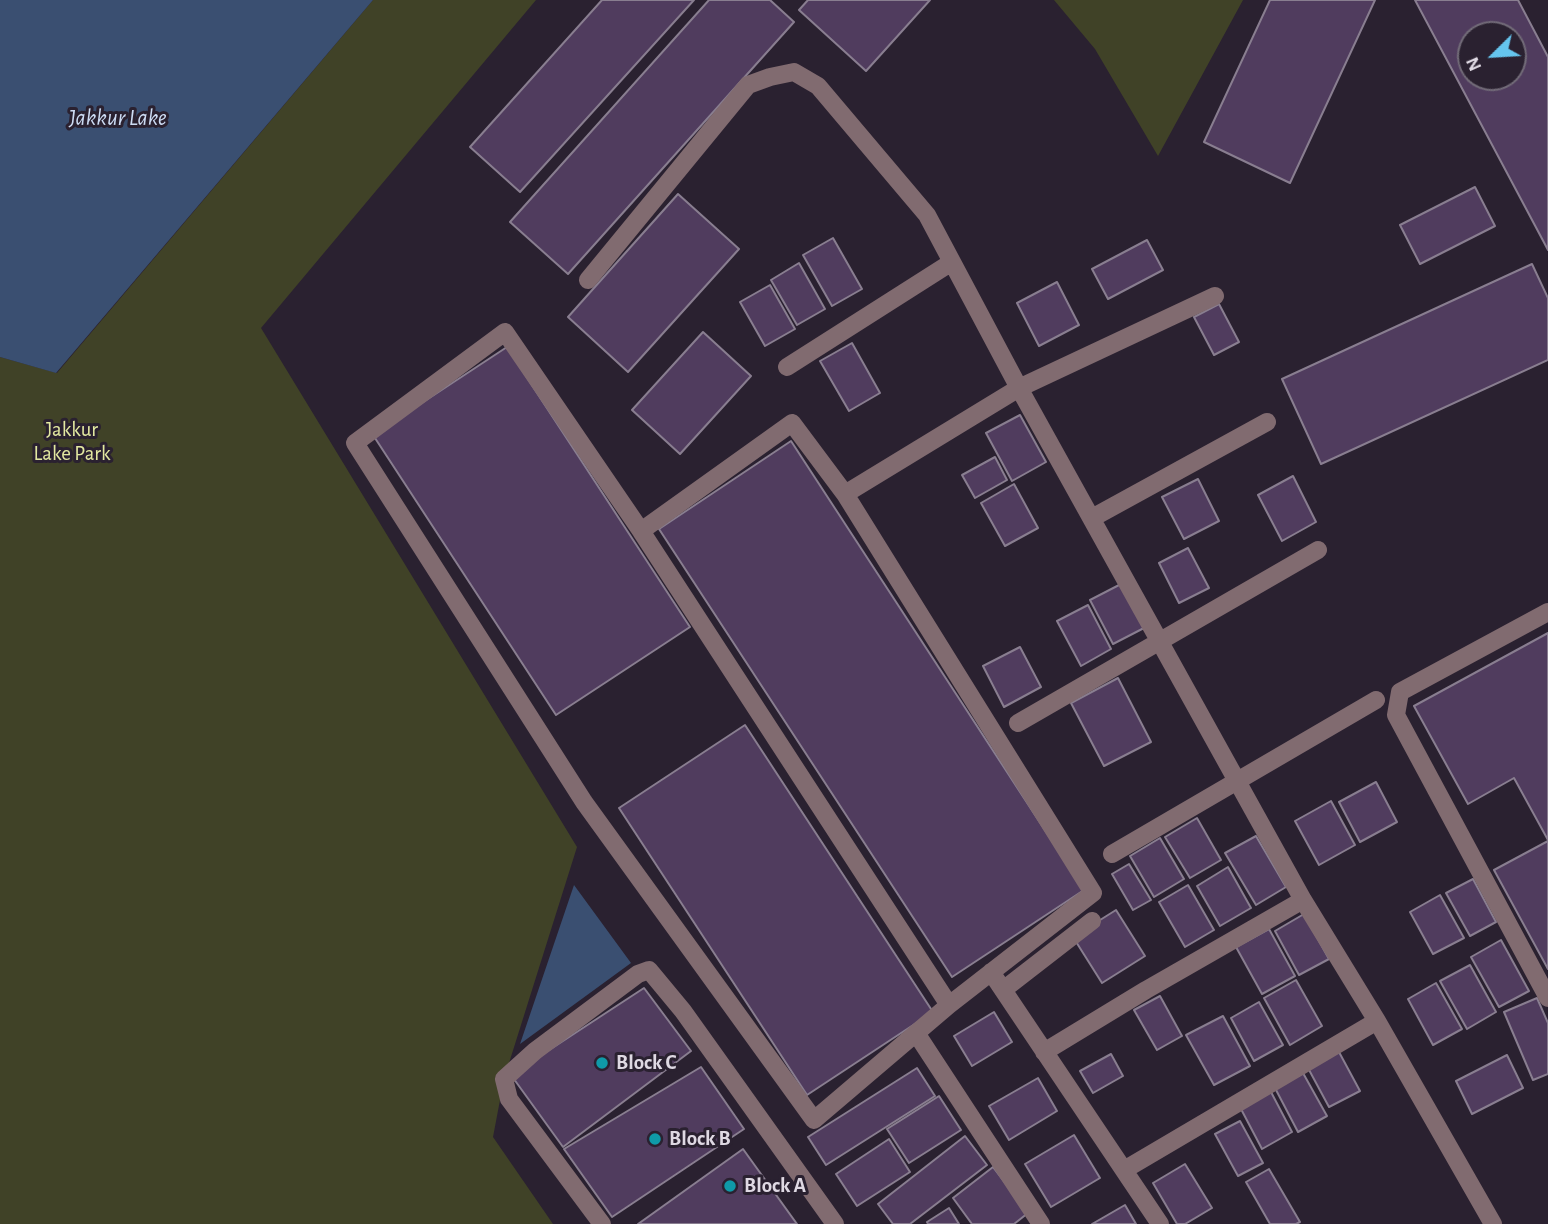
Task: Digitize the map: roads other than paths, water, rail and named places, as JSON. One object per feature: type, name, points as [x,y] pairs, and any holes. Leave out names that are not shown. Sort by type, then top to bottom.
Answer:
[{"type":"street","points":[[588,281],[748,85],[794,72],[818,86],[927,215],[1019,388],[1303,901],[1377,1021],[1493,1224]]},
{"type":"street","points":[[787,367],[953,262]]},
{"type":"street","points":[[849,491],[1019,388],[1215,296]]},
{"type":"street","points":[[641,531],[792,423],[849,491],[1093,893],[949,1005],[814,1120],[584,802],[355,443],[505,332],[641,531],[949,1005]]},
{"type":"street","points":[[1092,518],[1267,422]]},
{"type":"street","points":[[1018,723],[1318,550]]},
{"type":"street","points":[[1548,612],[1400,692],[1396,715],[1548,998]]},
{"type":"street","points":[[1112,855],[1376,700]]},
{"type":"street","points":[[1044,1052],[1303,901]]},
{"type":"street","points":[[1003,990],[1092,921]]},
{"type":"street","points":[[602,1224],[509,1099],[504,1079],[535,1051],[638,974],[649,970],[683,1011],[835,1224]]},
{"type":"street","points":[[991,972],[1160,1224]]},
{"type":"street","points":[[1124,1170],[1377,1021]]},
{"type":"street","points":[[916,1033],[1041,1224]]},
{"type":"water","name":"Jakkur Lake","points":[[0,0],[373,0],[56,373],[0,357]]},
{"type":"water","points":[[574,885],[631,963],[520,1044]]},
{"type":"place","name":"Block C","points":[[602,1063]]},
{"type":"place","name":"Block B","points":[[655,1139]]},
{"type":"place","name":"Block A","points":[[730,1186]]},
{"type":"park label","name":"Jakkur Lake Park","points":[[72,442]]}]
